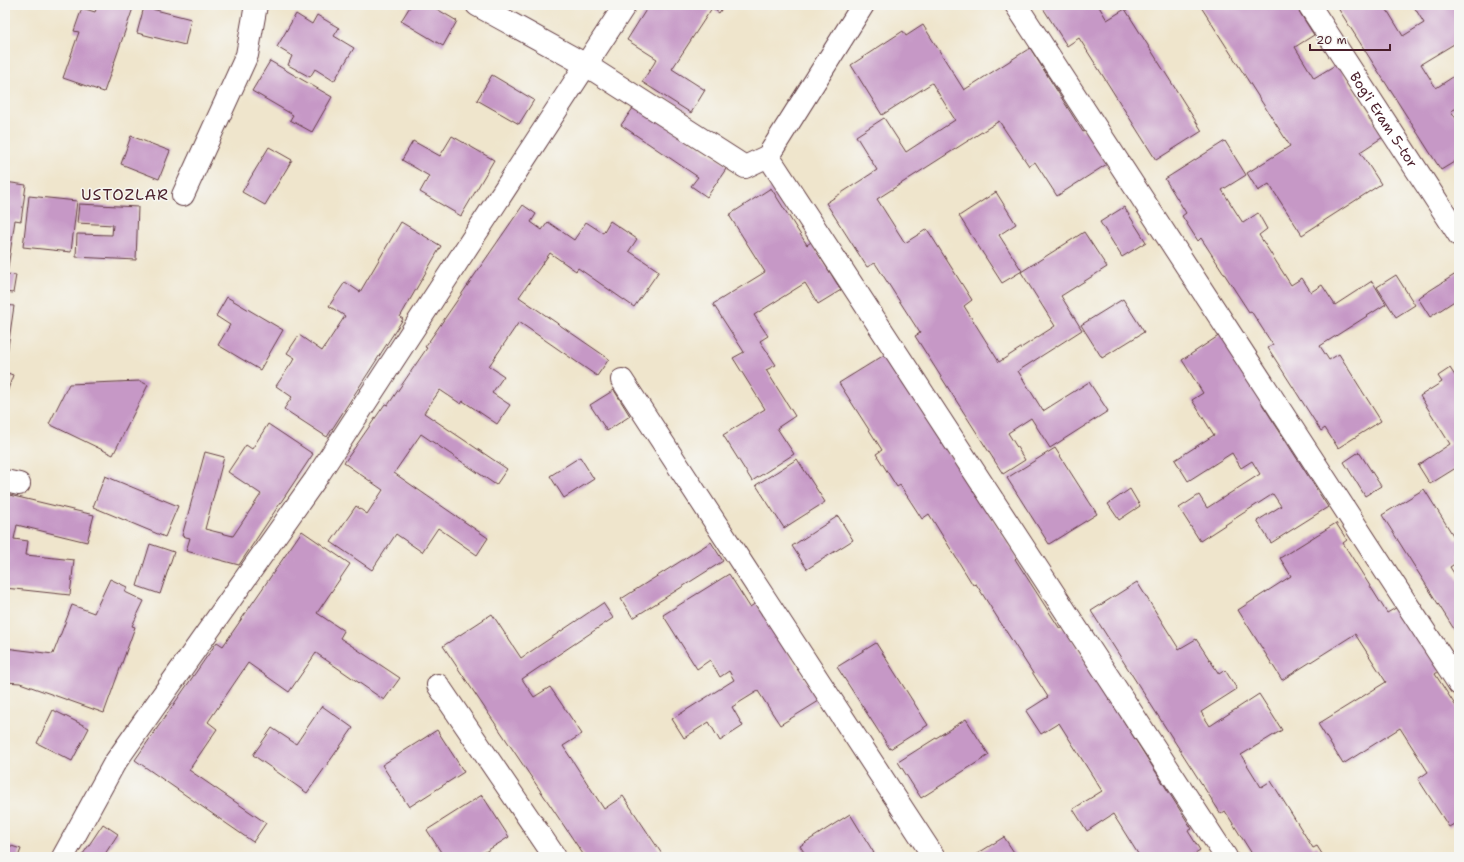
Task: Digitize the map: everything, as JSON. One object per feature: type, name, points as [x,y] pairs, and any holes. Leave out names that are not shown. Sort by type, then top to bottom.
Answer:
[{"type":"street","points":[[183,196],[247,55],[256,5]]},
{"type":"street","points":[[478,5],[586,65],[745,167],[768,156],[863,5]]},
{"type":"street","points":[[63,857],[114,764],[315,480],[625,5]]},
{"type":"street","points":[[1016,5],[1459,684]]},
{"type":"street","name":"Bog'i Eram 5-tor","points":[[1309,5],[1459,235]]},
{"type":"street","points":[[768,156],[1226,857]]},
{"type":"street","points":[[622,380],[934,857]]},
{"type":"street","points":[[438,684],[555,857]]},
{"type":"building","points":[[98,5],[125,5],[133,8],[104,92],[63,78],[79,32],[74,31],[82,8],[95,12]]},
{"type":"building","points":[[411,5],[430,5],[457,21],[443,46],[401,21]]},
{"type":"building","points":[[649,5],[724,5],[719,13],[712,8],[672,69],[705,90],[691,113],[642,82],[657,59],[627,40]]},
{"type":"building","points":[[1041,5],[1098,5],[1107,20],[1125,9],[1202,131],[1156,160],[1079,38],[1067,46]]},
{"type":"building","points":[[1204,5],[1268,5],[1270,8],[1274,5],[1295,5],[1314,35],[1295,47],[1314,78],[1337,64],[1383,137],[1360,152],[1381,184],[1302,235],[1269,184],[1258,191],[1247,173],[1290,146],[1201,7]]},
{"type":"building","points":[[1336,5],[1384,5],[1403,36],[1424,23],[1413,5],[1459,5],[1459,41],[1421,64],[1436,88],[1459,73],[1459,107],[1451,111],[1459,123],[1459,159],[1441,170]]},
{"type":"building","points":[[144,7],[191,19],[185,45],[137,33]]},
{"type":"building","points":[[296,14],[312,24],[317,15],[339,28],[334,36],[354,48],[334,81],[315,69],[310,77],[288,65],[292,56],[277,47]]},
{"type":"building","points":[[923,25],[964,90],[1030,48],[1083,132],[1086,130],[1107,164],[1057,196],[1035,162],[1029,166],[999,121],[877,199],[905,243],[927,229],[972,300],[964,306],[999,362],[1055,326],[1021,272],[1084,232],[1107,267],[1061,296],[1082,330],[1018,371],[1043,411],[1089,382],[1108,411],[1050,448],[1031,418],[1008,433],[1025,460],[1003,474],[915,336],[920,333],[875,263],[867,267],[826,203],[877,170],[856,136],[884,118],[906,152],[955,120],[932,83],[882,115],[851,65],[903,31],[906,36]]},
{"type":"building","points":[[270,61],[332,97],[312,132],[290,120],[293,115],[252,91]]},
{"type":"building","points":[[492,75],[534,100],[519,124],[477,100]]},
{"type":"building","points":[[636,104],[728,166],[707,197],[691,186],[698,177],[621,125]]},
{"type":"building","points":[[131,136],[170,151],[159,179],[121,164]]},
{"type":"building","points":[[452,136],[494,160],[461,216],[420,192],[429,176],[402,160],[413,141],[440,156]]},
{"type":"building","points":[[1225,141],[1246,175],[1222,190],[1243,223],[1258,213],[1267,229],[1259,235],[1291,285],[1302,278],[1311,292],[1322,285],[1335,305],[1372,281],[1386,304],[1320,346],[1329,360],[1339,354],[1381,421],[1338,448],[1325,428],[1321,431],[1268,348],[1273,345],[1251,311],[1249,312],[1201,238],[1198,241],[1182,216],[1186,213],[1165,179]]},
{"type":"building","points":[[269,147],[292,160],[265,205],[242,192]]},
{"type":"building","points":[[5,182],[26,185],[21,221],[15,220],[7,274],[16,275],[13,293],[5,292]]},
{"type":"building","points":[[771,188],[807,245],[811,242],[841,290],[818,304],[805,283],[754,315],[768,336],[760,341],[776,365],[766,370],[795,416],[777,428],[794,454],[752,481],[723,435],[765,409],[733,358],[744,352],[713,304],[765,272],[729,215]]},
{"type":"building","points":[[996,192],[1016,224],[999,235],[1022,271],[1002,283],[959,216]]},
{"type":"building","points":[[29,196],[77,201],[71,252],[23,247]]},
{"type":"building","points":[[79,204],[138,207],[136,260],[76,257],[77,234],[112,235],[113,225],[77,223]]},
{"type":"building","points":[[523,205],[536,214],[531,222],[542,230],[548,222],[574,240],[586,222],[603,233],[610,221],[637,239],[629,251],[659,271],[634,307],[578,268],[576,271],[550,253],[519,297],[609,359],[597,376],[519,322],[489,366],[504,376],[492,393],[510,405],[497,424],[463,401],[461,404],[440,390],[424,413],[507,469],[496,485],[421,434],[394,473],[488,538],[477,555],[438,528],[422,552],[396,534],[372,570],[331,542],[356,506],[367,514],[383,490],[344,463],[385,404],[388,405],[427,348],[425,347]]},
{"type":"building","points":[[1124,207],[1146,242],[1122,257],[1100,222]]},
{"type":"building","points":[[401,222],[441,246],[400,317],[403,319],[327,437],[284,409],[292,397],[276,386],[295,358],[287,353],[299,335],[322,351],[345,316],[329,306],[345,282],[360,292]]},
{"type":"building","points":[[1459,272],[1459,298],[1430,317],[1418,298]]},
{"type":"building","points":[[1396,275],[1415,305],[1396,317],[1377,287]]},
{"type":"building","points":[[227,297],[283,330],[260,370],[218,345],[230,325],[216,316]]},
{"type":"building","points":[[1123,299],[1144,332],[1102,358],[1081,325]]},
{"type":"building","points":[[5,305],[14,306],[6,361],[5,361]]},
{"type":"building","points":[[1223,333],[1267,401],[1262,404],[1328,507],[1271,543],[1257,521],[1281,506],[1273,494],[1200,541],[1179,508],[1199,495],[1207,508],[1260,474],[1252,461],[1241,468],[1232,453],[1188,481],[1175,460],[1214,435],[1192,400],[1203,393],[1182,360]]},
{"type":"building","points":[[886,354],[1017,557],[1015,559],[1060,629],[1064,627],[1192,829],[1188,831],[1200,850],[1189,857],[1154,857],[1152,854],[1148,857],[1140,857],[1113,814],[1087,831],[1073,809],[1102,791],[1059,723],[1041,734],[1026,711],[1048,697],[976,584],[973,585],[929,514],[922,519],[900,485],[897,487],[876,454],[882,450],[839,383]]},
{"type":"building","points":[[1450,368],[1459,382],[1459,466],[1430,484],[1418,465],[1450,444],[1420,396],[1442,382],[1438,376]]},
{"type":"building","points":[[5,372],[13,375],[5,398]]},
{"type":"building","points":[[140,381],[148,385],[113,455],[49,424],[69,384]]},
{"type":"building","points":[[614,390],[630,416],[607,431],[590,405]]},
{"type":"building","points":[[268,424],[313,454],[239,565],[186,551],[190,538],[182,536],[205,452],[224,457],[205,529],[233,536],[261,494],[228,472],[246,445],[252,449]]},
{"type":"building","points":[[1055,448],[1097,514],[1049,544],[1007,478]]},
{"type":"building","points":[[1359,452],[1381,486],[1365,496],[1344,462]]},
{"type":"building","points":[[580,457],[594,479],[564,498],[550,476]]},
{"type":"building","points":[[797,459],[825,502],[784,528],[756,485]]},
{"type":"building","points":[[105,476],[178,506],[165,537],[93,507]]},
{"type":"building","points":[[1130,489],[1140,506],[1119,520],[1108,504]]},
{"type":"building","points":[[1424,489],[1456,540],[1459,538],[1459,561],[1450,567],[1459,581],[1459,637],[1382,515]]},
{"type":"building","points":[[5,494],[94,515],[87,542],[17,525],[14,539],[28,541],[26,555],[74,560],[70,595],[5,588]]},
{"type":"building","points":[[838,516],[853,540],[807,569],[792,546]]},
{"type":"building","points":[[1336,523],[1347,540],[1343,543],[1387,613],[1401,605],[1442,669],[1435,674],[1459,711],[1459,821],[1449,827],[1418,779],[1428,772],[1400,728],[1343,764],[1318,724],[1386,682],[1355,634],[1282,680],[1238,610],[1291,576],[1280,558]]},
{"type":"building","points":[[302,531],[350,564],[317,613],[344,631],[340,638],[400,678],[384,700],[316,653],[289,692],[248,663],[208,722],[217,729],[189,770],[266,823],[253,842],[135,760],[217,642],[223,646]]},
{"type":"building","points":[[711,542],[723,561],[633,618],[621,599]]},
{"type":"building","points":[[150,544],[174,552],[160,594],[137,586]]},
{"type":"building","points":[[729,574],[750,607],[756,603],[819,701],[780,725],[758,691],[732,707],[743,726],[720,741],[709,722],[684,738],[672,719],[734,680],[729,671],[720,677],[710,660],[697,669],[663,615]]},
{"type":"building","points":[[110,579],[127,587],[125,592],[144,601],[132,626],[135,627],[104,713],[20,683],[5,682],[5,648],[53,654],[72,605],[94,613]]},
{"type":"building","points":[[1137,582],[1179,649],[1196,639],[1219,674],[1225,670],[1237,689],[1201,712],[1210,726],[1259,694],[1282,730],[1241,755],[1261,787],[1271,781],[1313,848],[1317,846],[1324,857],[1254,857],[1225,811],[1221,814],[1091,611]]},
{"type":"building","points":[[603,603],[613,618],[522,679],[534,697],[550,687],[582,734],[563,746],[604,809],[623,796],[664,857],[585,857],[443,646],[492,614],[521,658]]},
{"type":"building","points":[[876,643],[928,725],[890,749],[837,667]]},
{"type":"building","points":[[322,706],[353,728],[307,793],[253,755],[272,728],[296,744]]},
{"type":"building","points":[[53,710],[89,728],[72,761],[37,743]]},
{"type":"building","points":[[966,719],[989,755],[921,798],[898,762]]},
{"type":"building","points":[[437,730],[464,772],[409,807],[382,765]]},
{"type":"building","points":[[482,795],[509,837],[477,857],[444,857],[427,830]]},
{"type":"building","points":[[850,814],[874,853],[867,857],[807,857],[800,846]]},
{"type":"building","points":[[103,824],[118,834],[103,857],[81,857]]},
{"type":"building","points":[[1004,837],[1017,857],[972,857]]},
{"type":"building","points":[[5,844],[21,849],[18,857],[5,857]]},
{"type":"district","name":"USTOZLAR","points":[[125,194]]}]
